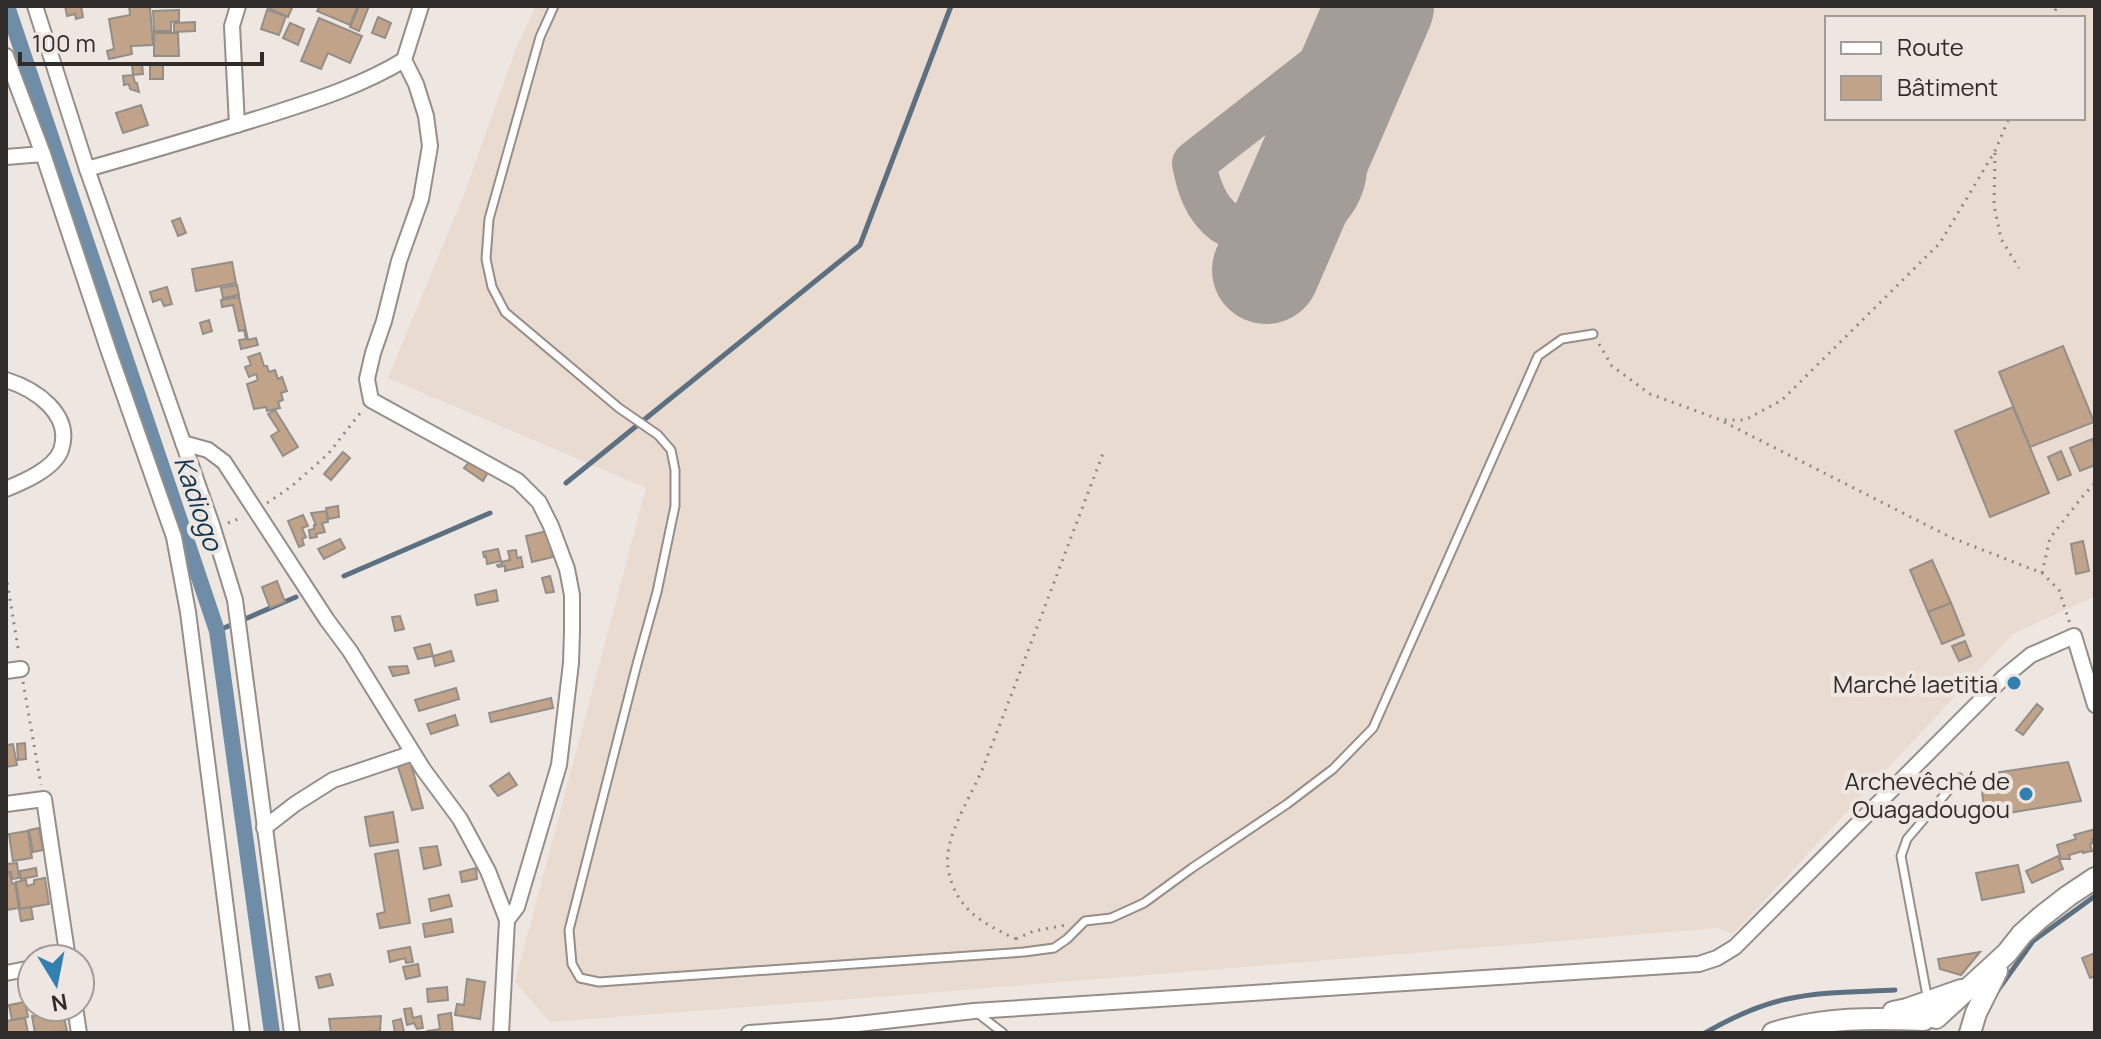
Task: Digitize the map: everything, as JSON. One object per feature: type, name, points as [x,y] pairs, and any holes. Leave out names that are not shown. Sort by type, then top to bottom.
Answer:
[{"type":"main road","points":[[1925,1018],[1976,983],[2041,917],[2095,878]]},
{"type":"main road","points":[[1970,1033],[1976,1013],[2007,953]]},
{"type":"main road","points":[[1773,1033],[1858,1018],[1947,1020],[1962,1033]]},
{"type":"street","points":[[35,6],[87,169],[212,525],[235,600],[292,1033]]},
{"type":"street","points":[[237,125],[232,26],[238,6]]},
{"type":"street","points":[[87,169],[341,92],[379,76],[404,60],[421,6]]},
{"type":"street","points":[[6,56],[43,154],[174,537],[188,612],[242,1033]]},
{"type":"street","points":[[404,60],[416,84],[430,146],[421,199],[399,261],[373,353],[367,379],[371,400],[518,481],[539,502],[551,526],[567,569],[572,595],[571,663],[559,765],[517,907],[507,920]]},
{"type":"street","points":[[6,157],[43,154]]},
{"type":"street","points":[[6,380],[44,399],[63,429],[60,452],[45,469],[6,489]]},
{"type":"street","points":[[183,443],[208,450],[224,462],[350,651],[413,753],[460,819],[488,871],[507,920],[501,1033]]},
{"type":"street","points":[[749,1033],[826,1030],[974,1011],[1699,964],[1735,947],[2003,678],[2031,655],[2074,636],[2095,705]]},
{"type":"street","points":[[264,828],[333,780],[413,753]]},
{"type":"street","points":[[6,804],[44,799],[66,943]]},
{"type":"lane","points":[[554,6],[540,37],[489,219],[486,259],[492,287],[505,312],[619,408],[658,435],[671,450],[675,470],[675,506],[657,592],[569,930],[572,964],[580,978],[599,982],[1024,952],[1054,948],[1085,921],[1111,918],[1144,903],[1333,769],[1373,728],[1538,356],[1562,339],[1593,334]]},
{"type":"lane","points":[[1925,1018],[1901,856],[1907,839],[1959,778]]},
{"type":"lane","points":[[974,1011],[1003,1033]]},
{"type":"path","points":[[1721,420],[1745,420],[1782,400],[1940,243],[1995,151],[2008,120]]},
{"type":"path","points":[[1995,151],[1994,205],[2001,239],[2019,268]]},
{"type":"path","points":[[1593,334],[1612,366],[1650,394],[1721,420],[1952,538],[2042,573],[2059,590],[2074,636]]},
{"type":"path","points":[[212,525],[228,523],[255,511],[292,486],[328,454],[371,400]]},
{"type":"path","points":[[1085,921],[1034,931],[1016,939],[987,925],[968,910],[953,887],[947,864],[951,840],[983,769],[1104,451]]},
{"type":"path","points":[[2042,573],[2050,538],[2095,483]]},
{"type":"path","points":[[6,575],[14,670],[44,799]]},
{"type":"shaded area","points":[[536,6],[2095,6],[2095,596],[2013,634],[1733,934],[1718,928],[550,1022],[515,982],[646,488],[388,378],[465,192],[516,48]]},
{"type":"building","points":[[65,6],[81,6],[83,17],[76,19],[75,14],[67,16]]},
{"type":"building","points":[[129,6],[152,6],[153,45],[131,46],[132,54],[109,59],[107,51],[114,49],[109,19],[130,15]]},
{"type":"building","points":[[269,6],[288,6],[292,8],[288,17]]},
{"type":"building","points":[[320,6],[357,8],[350,25],[317,11]]},
{"type":"building","points":[[359,6],[369,6],[359,31],[350,27]]},
{"type":"building","points":[[179,10],[179,21],[171,22],[171,31],[154,31],[153,11]]},
{"type":"building","points":[[267,10],[286,16],[279,35],[261,29]]},
{"type":"building","points":[[378,17],[391,23],[385,38],[372,33]]},
{"type":"building","points":[[319,18],[362,36],[350,63],[328,53],[321,69],[301,61]]},
{"type":"building","points":[[195,22],[195,31],[174,32],[174,23]]},
{"type":"building","points":[[290,23],[304,29],[298,45],[283,38]]},
{"type":"building","points":[[154,33],[178,33],[179,56],[154,56]]},
{"type":"building","points":[[142,64],[143,74],[133,75],[132,65]]},
{"type":"building","points":[[150,65],[163,65],[163,79],[150,79]]},
{"type":"building","points":[[133,75],[139,92],[130,89],[129,84],[124,85],[123,76]]},
{"type":"building","points":[[141,105],[148,125],[123,133],[116,113]]},
{"type":"building","points":[[180,218],[186,233],[178,236],[172,221]]},
{"type":"building","points":[[232,262],[236,283],[196,291],[192,269]]},
{"type":"building","points":[[237,285],[239,295],[223,298],[221,288]]},
{"type":"building","points":[[167,287],[172,304],[164,306],[161,299],[153,302],[150,292]]},
{"type":"building","points":[[239,297],[248,340],[256,338],[258,345],[241,349],[239,340],[246,339],[244,330],[239,331],[233,305],[222,307],[221,300]]},
{"type":"building","points":[[209,320],[212,331],[203,334],[200,323]]},
{"type":"building","points":[[2063,346],[2094,422],[2030,447],[1999,372]]},
{"type":"building","points":[[260,353],[269,372],[275,370],[278,379],[282,377],[287,391],[281,393],[283,400],[278,402],[280,408],[267,411],[266,407],[254,409],[247,384],[258,380],[256,374],[249,377],[245,367],[251,365],[248,357]]},
{"type":"building","points":[[2013,407],[2049,493],[1990,517],[1955,431]]},
{"type":"building","points":[[275,410],[298,447],[283,456],[271,436],[279,431],[268,414]]},
{"type":"building","points":[[2092,439],[2095,465],[2080,471],[2070,448]]},
{"type":"building","points":[[2061,451],[2071,475],[2058,480],[2048,457]]},
{"type":"building","points":[[343,452],[350,458],[331,480],[324,474]]},
{"type":"building","points":[[470,461],[488,472],[483,481],[464,468]]},
{"type":"building","points":[[338,506],[339,517],[328,519],[326,508]]},
{"type":"building","points":[[326,511],[328,522],[322,523],[325,532],[310,538],[309,530],[316,525],[311,513]]},
{"type":"building","points":[[303,515],[308,526],[302,528],[306,537],[302,539],[304,545],[299,547],[288,521]]},
{"type":"building","points":[[547,531],[553,557],[532,562],[526,536]]},
{"type":"building","points":[[340,539],[345,548],[324,559],[318,549]]},
{"type":"building","points":[[2083,541],[2089,571],[2076,574],[2071,544]]},
{"type":"building","points":[[498,549],[501,561],[487,564],[483,552]]},
{"type":"building","points":[[516,550],[523,567],[505,571],[505,566],[498,567],[501,562],[510,560],[508,551]]},
{"type":"building","points":[[1932,560],[1951,603],[1928,612],[1910,570]]},
{"type":"building","points":[[550,576],[554,592],[546,593],[542,578]]},
{"type":"building","points":[[277,581],[285,602],[270,608],[262,587]]},
{"type":"building","points":[[496,590],[498,601],[477,605],[475,595]]},
{"type":"building","points":[[1951,603],[1964,635],[1942,644],[1928,612]]},
{"type":"building","points":[[400,616],[404,629],[395,631],[392,617]]},
{"type":"building","points":[[1965,641],[1971,656],[1959,661],[1952,646]]},
{"type":"building","points":[[430,644],[433,656],[418,659],[414,648]]},
{"type":"building","points":[[451,651],[454,661],[435,666],[433,656]]},
{"type":"building","points":[[407,666],[409,673],[393,676],[389,667]]},
{"type":"building","points":[[456,688],[459,699],[419,711],[415,700]]},
{"type":"building","points":[[551,698],[553,708],[491,722],[489,713]]},
{"type":"building","points":[[2037,704],[2043,709],[2023,735],[2016,730]]},
{"type":"building","points":[[455,715],[458,725],[431,734],[427,724]]},
{"type":"building","points":[[25,743],[26,759],[18,760],[17,744]]},
{"type":"building","points":[[13,744],[17,765],[6,767],[6,745]]},
{"type":"building","points":[[410,760],[423,808],[412,810],[397,764]]},
{"type":"building","points":[[2068,762],[2081,801],[1985,817],[1982,791],[1994,773]]},
{"type":"building","points":[[509,773],[517,785],[498,796],[490,786]]},
{"type":"building","points":[[393,812],[398,842],[370,846],[365,817]]},
{"type":"building","points":[[39,828],[43,850],[33,852],[29,830]]},
{"type":"building","points":[[2095,829],[2095,838],[2090,844],[2092,851],[2061,859],[2057,845],[2076,839],[2074,835]]},
{"type":"building","points":[[28,831],[32,858],[13,861],[9,834]]},
{"type":"building","points":[[437,846],[441,865],[424,869],[420,848]]},
{"type":"building","points":[[398,850],[410,923],[380,928],[377,914],[385,912],[375,854]]},
{"type":"building","points":[[2058,856],[2063,869],[2032,883],[2026,871]]},
{"type":"building","points":[[17,863],[19,878],[12,879],[11,872],[6,872],[6,864]]},
{"type":"building","points":[[2018,865],[2024,892],[1982,900],[1976,873]]},
{"type":"building","points":[[36,868],[37,876],[21,879],[20,871]]},
{"type":"building","points":[[476,868],[477,879],[462,882],[460,872]]},
{"type":"building","points":[[10,872],[19,908],[6,910],[6,873]]},
{"type":"building","points":[[45,878],[49,904],[20,909],[16,882],[26,880],[27,886],[34,884],[34,880]]},
{"type":"building","points":[[449,895],[452,906],[431,911],[429,899]]},
{"type":"building","points":[[31,907],[33,919],[21,921],[19,909]]},
{"type":"building","points":[[451,919],[453,932],[425,937],[423,924]]},
{"type":"building","points":[[410,947],[413,962],[406,963],[405,958],[390,962],[388,951]]},
{"type":"building","points":[[1980,952],[1961,975],[1940,969],[1938,959]]},
{"type":"building","points":[[2095,953],[2095,976],[2090,978],[2082,958]]},
{"type":"building","points":[[418,964],[420,976],[406,979],[403,967]]},
{"type":"building","points":[[330,974],[333,985],[319,988],[316,977]]},
{"type":"building","points":[[467,979],[485,982],[480,1019],[455,1015],[457,1004],[464,1005]]},
{"type":"building","points":[[447,987],[448,1000],[428,1002],[427,989]]},
{"type":"building","points":[[16,1004],[16,1019],[12,1020],[9,1005]]},
{"type":"building","points":[[411,1008],[413,1018],[421,1016],[423,1028],[417,1029],[414,1023],[407,1025],[404,1009]]},
{"type":"building","points":[[451,1013],[453,1033],[427,1033],[440,1029],[438,1015]]},
{"type":"building","points":[[381,1016],[380,1031],[331,1033],[329,1019]]},
{"type":"building","points":[[16,1019],[16,1023],[26,1023],[28,1033],[6,1033],[6,1021]]},
{"type":"building","points":[[401,1019],[404,1032],[395,1033],[393,1021]]},
{"type":"building","points":[[33,1023],[65,1023],[67,1031],[35,1033]]},
{"type":"waterway","name":"Kadiogo","points":[[7,6],[217,631],[272,1033]]},
{"type":"waterway","points":[[566,483],[860,245],[951,6]]},
{"type":"waterway","points":[[344,576],[490,513]]},
{"type":"waterway","points":[[217,631],[296,597]]},
{"type":"waterway","points":[[1998,990],[2033,941],[2095,896]]},
{"type":"waterway","points":[[1705,1033],[1745,1013],[1800,996],[1895,990]]},
{"type":"taxiway","points":[[1332,116],[1343,149],[1345,170],[1338,193],[1315,220],[1294,232],[1267,237],[1237,229],[1212,210],[1200,188],[1194,163],[1349,42],[1378,6]]},
{"type":"runway","points":[[1266,270],[1380,6]]},
{"type":"place","name":"Marché laetitia","points":[[2014,683]]},
{"type":"place","name":"Archevêché de Ouagadougou","points":[[2026,794]]}]
